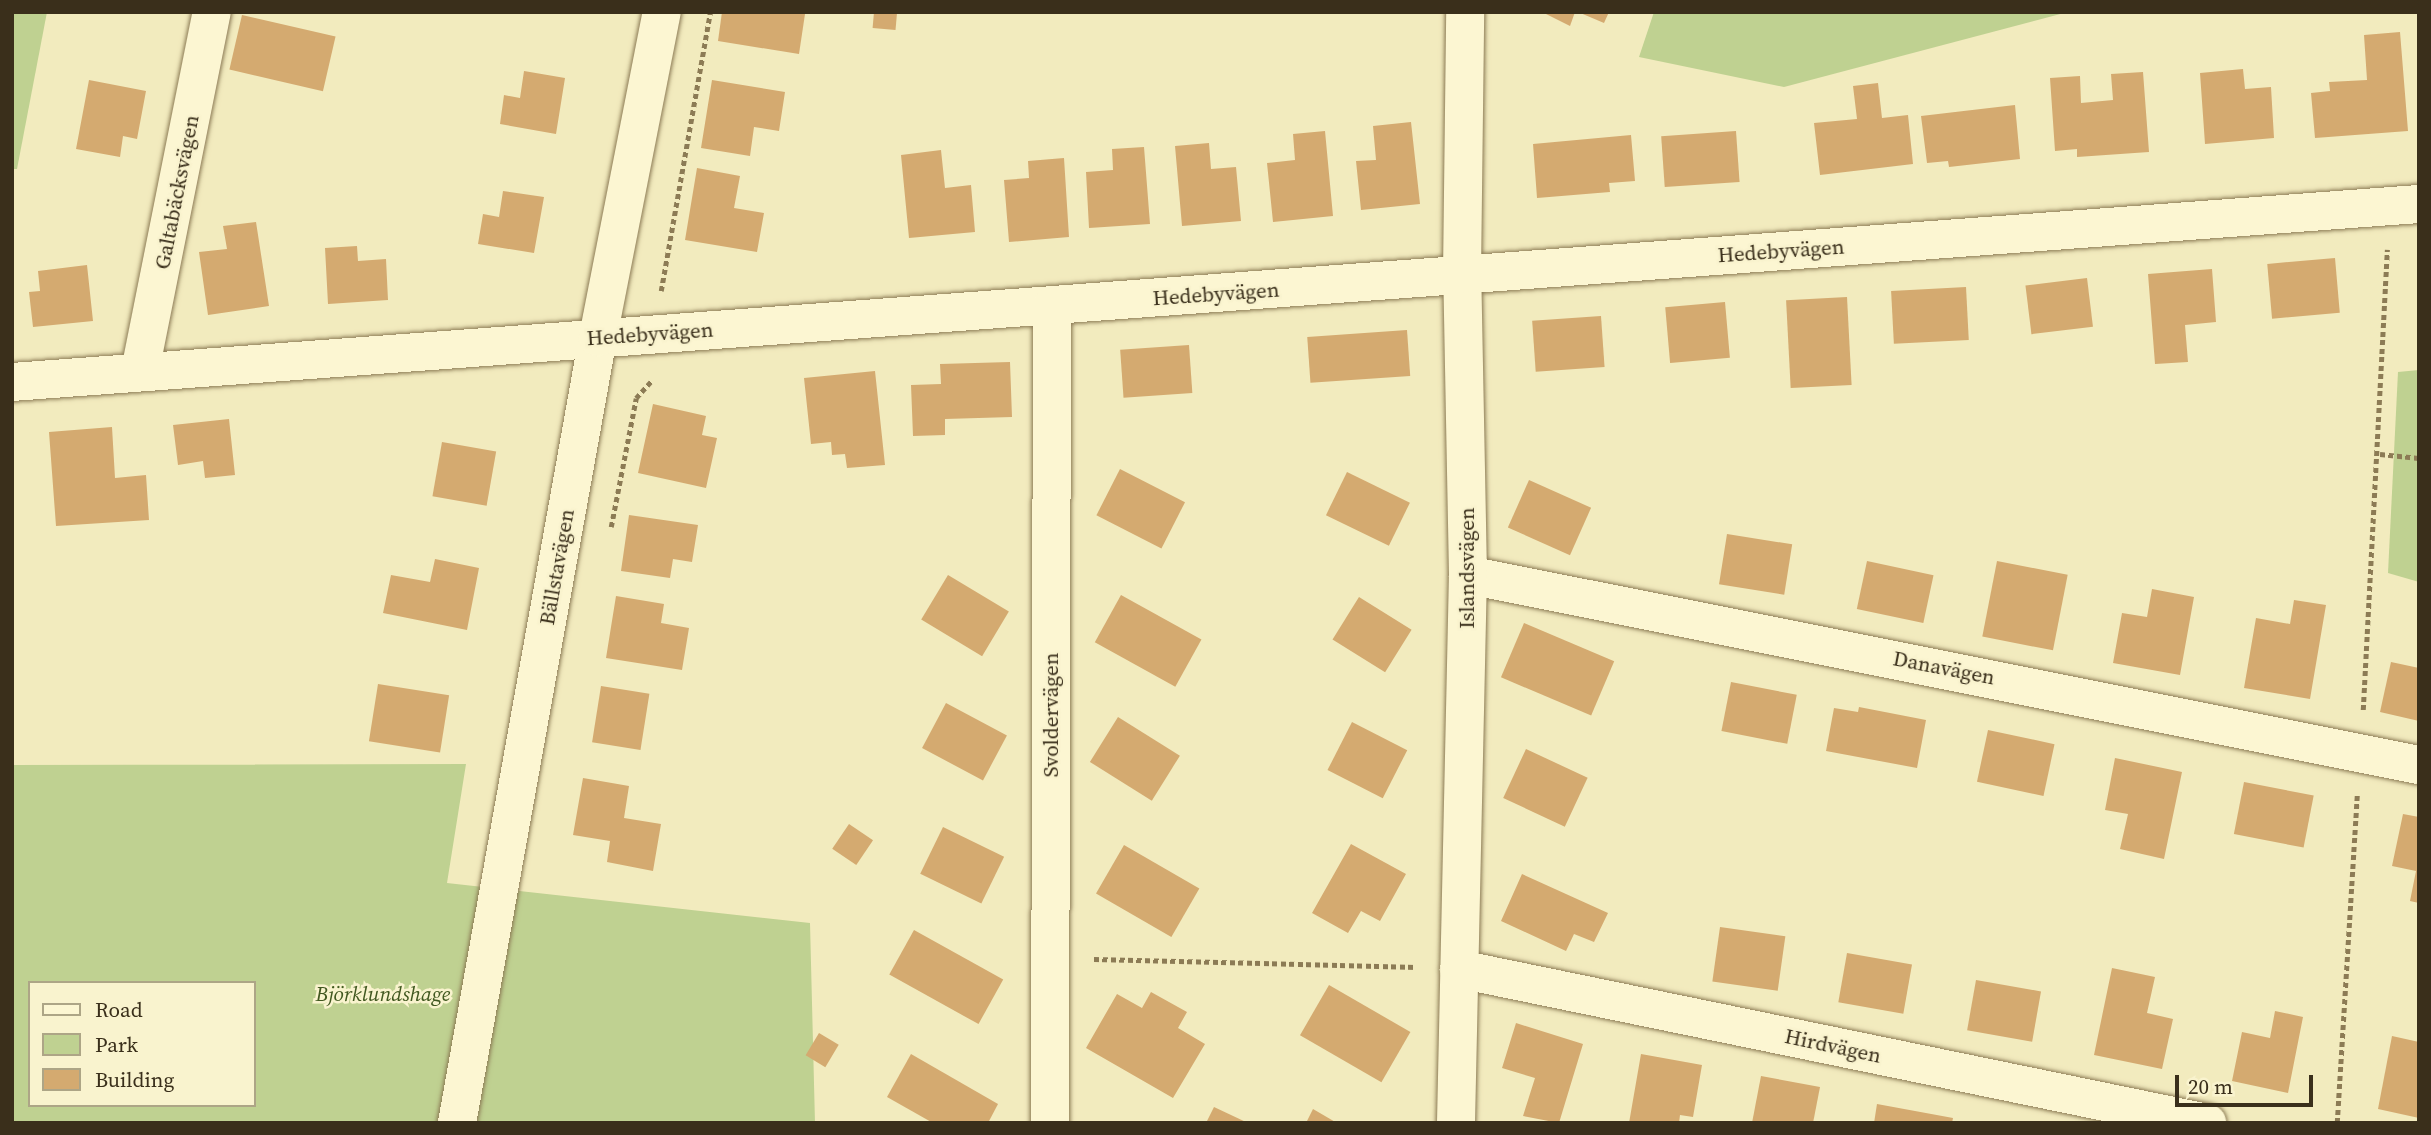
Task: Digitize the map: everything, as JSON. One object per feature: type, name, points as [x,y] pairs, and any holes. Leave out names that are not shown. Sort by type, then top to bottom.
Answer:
[{"type":"street","name":"Galtabäcksvägen","points":[[140,371],[212,12]]},
{"type":"street","name":"Bällstavägen","points":[[457,1123],[598,337],[662,12]]},
{"type":"street","name":"Islandsvägen","points":[[1456,1123],[1468,575],[1462,274],[1465,12]]},
{"type":"street","name":"Hedebyvägen","points":[[12,382],[2419,204]]},
{"type":"street","name":"Svoldervägen","points":[[1050,1123],[1052,306]]},
{"type":"street","name":"Danavägen","points":[[1468,575],[2360,750],[2419,765]]},
{"type":"street","name":"Hirdvägen","points":[[1459,969],[2207,1123]]},
{"type":"path","points":[[609,540],[636,398],[652,380],[710,12]]},
{"type":"path","points":[[2337,1123],[2380,454],[2387,245]]},
{"type":"path","points":[[2380,454],[2419,458]]},
{"type":"path","points":[[1051,958],[1459,969]]},
{"type":"green space","points":[[12,12],[47,12],[17,169],[12,169]]},
{"type":"green space","points":[[1654,12],[2068,12],[1784,87],[1639,57]]},
{"type":"green space","points":[[2419,370],[2419,582],[2388,573],[2398,372]]},
{"type":"green space","name":"Björklundshage","points":[[466,764],[447,883],[810,923],[815,1123],[12,1123],[12,765]]},
{"type":"building","points":[[722,12],[805,14],[799,54],[718,41]]},
{"type":"building","points":[[874,12],[897,14],[896,30],[873,28]]},
{"type":"building","points":[[1542,12],[1575,12],[1570,26]]},
{"type":"building","points":[[1578,12],[1609,12],[1604,23]]},
{"type":"building","points":[[242,15],[336,37],[323,91],[229,70]]},
{"type":"building","points":[[2400,32],[2408,131],[2315,138],[2311,93],[2330,91],[2329,82],[2367,80],[2364,35]]},
{"type":"building","points":[[2243,69],[2245,89],[2271,87],[2274,138],[2205,144],[2200,73]]},
{"type":"building","points":[[524,71],[565,78],[556,134],[500,124],[504,95],[520,98]]},
{"type":"building","points":[[2143,72],[2149,152],[2077,157],[2077,149],[2055,151],[2050,78],[2080,76],[2081,103],[2113,100],[2111,74]]},
{"type":"building","points":[[89,80],[146,91],[137,139],[123,136],[120,157],[76,149]]},
{"type":"building","points":[[712,80],[785,92],[779,131],[754,127],[750,156],[701,148]]},
{"type":"building","points":[[1878,83],[1882,118],[1908,115],[1913,164],[1820,175],[1814,123],[1857,119],[1853,86]]},
{"type":"building","points":[[2015,105],[2020,159],[1949,167],[1948,161],[1927,163],[1921,116]]},
{"type":"building","points":[[1411,122],[1420,204],[1361,210],[1356,161],[1376,160],[1373,126]]},
{"type":"building","points":[[1325,131],[1333,216],[1273,222],[1267,163],[1295,160],[1293,134]]},
{"type":"building","points":[[1736,131],[1740,182],[1665,187],[1661,136]]},
{"type":"building","points":[[1631,135],[1635,181],[1609,183],[1610,192],[1537,198],[1533,144]]},
{"type":"building","points":[[1209,143],[1211,169],[1236,167],[1241,221],[1182,226],[1175,146]]},
{"type":"building","points":[[1144,147],[1150,224],[1089,228],[1086,172],[1113,170],[1112,149]]},
{"type":"building","points":[[941,150],[945,188],[971,185],[975,232],[909,238],[901,155]]},
{"type":"building","points":[[1064,158],[1069,237],[1009,242],[1004,180],[1029,178],[1028,161]]},
{"type":"building","points":[[697,168],[740,176],[734,208],[764,213],[757,252],[685,240]]},
{"type":"building","points":[[503,191],[544,197],[534,253],[478,244],[483,214],[499,217]]},
{"type":"building","points":[[256,222],[269,306],[208,315],[199,252],[227,249],[223,226]]},
{"type":"building","points":[[357,246],[358,261],[386,259],[388,300],[328,304],[325,248]]},
{"type":"building","points":[[2335,258],[2340,313],[2272,319],[2267,264]]},
{"type":"building","points":[[87,265],[93,321],[33,327],[29,292],[40,291],[38,271]]},
{"type":"building","points":[[2212,269],[2216,322],[2185,325],[2188,362],[2155,364],[2148,274]]},
{"type":"building","points":[[2087,278],[2093,327],[2031,334],[2025,286]]},
{"type":"building","points":[[1966,287],[1969,340],[1894,344],[1891,291]]},
{"type":"building","points":[[1847,297],[1852,385],[1791,388],[1786,300]]},
{"type":"building","points":[[1725,302],[1730,358],[1670,363],[1665,307]]},
{"type":"building","points":[[1601,316],[1605,367],[1536,372],[1532,321]]},
{"type":"building","points":[[1407,330],[1410,376],[1310,383],[1307,337]]},
{"type":"building","points":[[1189,345],[1192,393],[1124,398],[1120,350]]},
{"type":"building","points":[[1010,362],[1012,417],[945,419],[945,435],[913,436],[911,385],[941,384],[940,364]]},
{"type":"building","points":[[875,371],[885,465],[847,468],[845,454],[832,455],[831,442],[811,444],[804,378]]},
{"type":"building","points":[[653,404],[706,416],[702,435],[717,438],[706,488],[638,473]]},
{"type":"building","points":[[229,419],[235,475],[205,478],[203,461],[178,465],[173,425]]},
{"type":"building","points":[[112,427],[115,478],[146,475],[149,520],[56,526],[49,432]]},
{"type":"building","points":[[442,442],[496,452],[487,506],[432,496]]},
{"type":"building","points":[[1120,469],[1185,502],[1161,548],[1096,515]]},
{"type":"building","points":[[1347,472],[1410,503],[1389,546],[1326,515]]},
{"type":"building","points":[[1529,480],[1591,508],[1570,555],[1508,528]]},
{"type":"building","points":[[629,515],[698,525],[692,562],[673,559],[670,578],[621,571]]},
{"type":"building","points":[[1727,534],[1792,544],[1784,595],[1719,584]]},
{"type":"building","points":[[435,559],[479,568],[467,630],[383,613],[391,575],[430,582]]},
{"type":"building","points":[[1867,561],[1934,575],[1923,623],[1857,609]]},
{"type":"building","points":[[1997,561],[2068,575],[2053,650],[1982,637]]},
{"type":"building","points":[[948,575],[1009,612],[982,656],[921,620]]},
{"type":"building","points":[[2152,589],[2194,597],[2180,675],[2113,663],[2122,613],[2147,617]]},
{"type":"building","points":[[1121,595],[1201,640],[1175,687],[1095,642]]},
{"type":"building","points":[[616,596],[664,604],[661,623],[689,628],[682,670],[606,658]]},
{"type":"building","points":[[1359,597],[1412,630],[1385,672],[1333,639]]},
{"type":"building","points":[[2294,600],[2326,605],[2310,699],[2244,688],[2256,618],[2290,624]]},
{"type":"building","points":[[1524,623],[1614,661],[1591,716],[1501,677]]},
{"type":"building","points":[[2391,662],[2419,668],[2419,721],[2380,712]]},
{"type":"building","points":[[1731,682],[1797,695],[1787,744],[1721,731]]},
{"type":"building","points":[[378,684],[449,695],[440,753],[369,741]]},
{"type":"building","points":[[601,686],[649,694],[640,750],[592,742]]},
{"type":"building","points":[[946,703],[1007,735],[983,780],[922,748]]},
{"type":"building","points":[[1859,707],[1926,720],[1917,768],[1826,751],[1834,708],[1858,712]]},
{"type":"building","points":[[1118,717],[1180,756],[1152,801],[1090,762]]},
{"type":"building","points":[[1352,722],[1407,750],[1383,798],[1327,770]]},
{"type":"building","points":[[1988,730],[2055,744],[2043,796],[1977,782]]},
{"type":"building","points":[[1526,749],[1588,778],[1565,827],[1503,798]]},
{"type":"building","points":[[2115,758],[2182,772],[2164,859],[2120,849],[2128,814],[2105,810]]},
{"type":"building","points":[[583,778],[629,786],[624,818],[661,824],[653,871],[607,862],[610,841],[573,835]]},
{"type":"building","points":[[2244,782],[2314,796],[2304,848],[2234,834]]},
{"type":"building","points":[[2403,814],[2419,817],[2419,903],[2410,901],[2416,871],[2392,866]]},
{"type":"building","points":[[849,824],[873,840],[856,865],[832,849]]},
{"type":"building","points":[[943,827],[1004,857],[981,904],[920,874]]},
{"type":"building","points":[[1351,844],[1406,874],[1380,921],[1361,911],[1348,933],[1312,913]]},
{"type":"building","points":[[1124,845],[1199,889],[1171,937],[1096,893]]},
{"type":"building","points":[[1522,874],[1608,913],[1594,942],[1574,934],[1566,951],[1501,921]]},
{"type":"building","points":[[1720,927],[1785,936],[1778,991],[1712,981]]},
{"type":"building","points":[[914,930],[1003,979],[978,1024],[889,975]]},
{"type":"building","points":[[1847,953],[1912,964],[1903,1014],[1838,1002]]},
{"type":"building","points":[[2112,968],[2155,977],[2147,1013],[2173,1019],[2162,1069],[2094,1055]]},
{"type":"building","points":[[1976,980],[2041,991],[2032,1042],[1967,1030]]},
{"type":"building","points":[[1329,985],[1410,1032],[1381,1082],[1300,1035]]},
{"type":"building","points":[[1151,992],[1187,1012],[1178,1028],[1205,1044],[1173,1098],[1086,1048],[1117,994],[1142,1008]]},
{"type":"building","points":[[2275,1011],[2303,1017],[2288,1093],[2232,1081],[2242,1032],[2270,1038]]},
{"type":"building","points":[[1516,1023],[1583,1044],[1559,1123],[1523,1116],[1535,1078],[1502,1068]]},
{"type":"building","points":[[819,1033],[839,1045],[825,1067],[806,1055]]},
{"type":"building","points":[[2392,1036],[2419,1042],[2419,1118],[2378,1109]]},
{"type":"building","points":[[911,1054],[998,1104],[988,1123],[933,1123],[887,1097]]},
{"type":"building","points":[[1641,1054],[1702,1065],[1693,1117],[1680,1115],[1679,1123],[1629,1123]]},
{"type":"building","points":[[1761,1076],[1820,1087],[1813,1123],[1752,1123]]},
{"type":"building","points":[[1877,1104],[1953,1118],[1952,1123],[1874,1123]]},
{"type":"building","points":[[1214,1107],[1248,1123],[1206,1123]]},
{"type":"building","points":[[1313,1109],[1337,1123],[1306,1123]]}]
